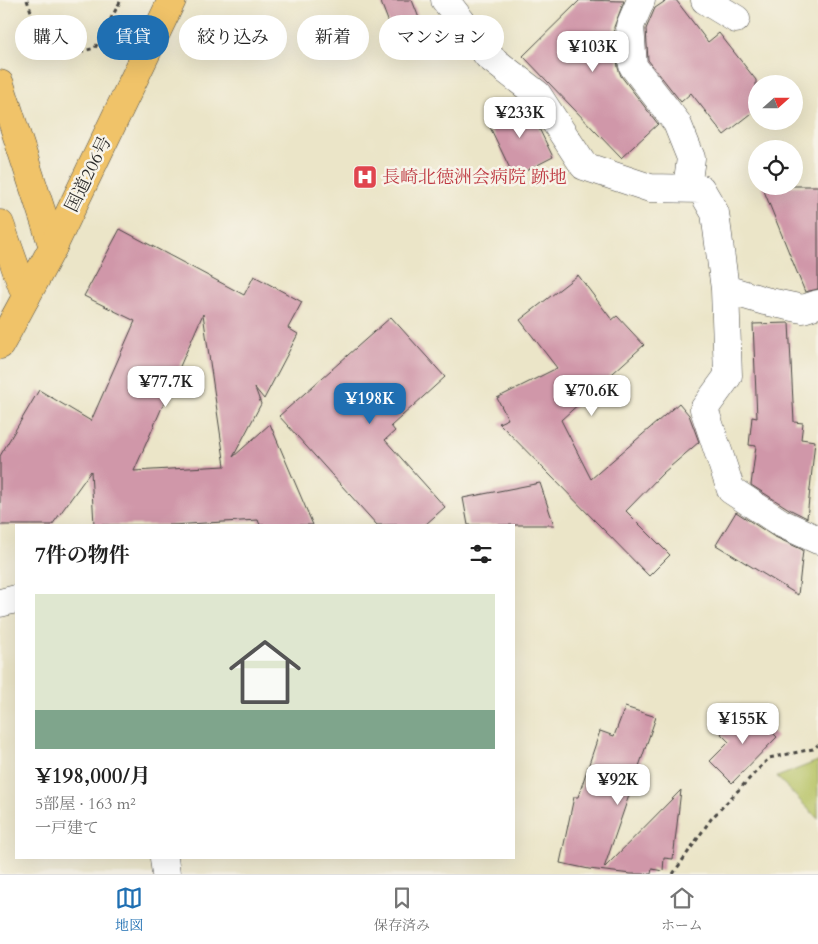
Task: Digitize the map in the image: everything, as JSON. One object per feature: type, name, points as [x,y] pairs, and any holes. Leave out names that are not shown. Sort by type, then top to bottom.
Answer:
[{"type":"main road","name":"国道206号","points":[[0,345],[53,247],[172,0]]},
{"type":"main road","points":[[0,84],[53,247]]},
{"type":"main road","points":[[0,224],[26,297]]},
{"type":"street","points":[[445,0],[488,56],[537,94],[584,166],[650,188],[701,189],[715,213],[725,289],[728,376],[704,409],[731,490],[781,523],[818,540]]},
{"type":"street","points":[[641,0],[630,26],[633,66],[678,123],[691,158],[687,188]]},
{"type":"street","points":[[705,0],[736,19]]},
{"type":"street","points":[[725,289],[765,301],[803,309],[818,304]]},
{"type":"street","points":[[0,603],[15,599]]},
{"type":"street","points":[[164,859],[166,874]]},
{"type":"path","points":[[27,0],[36,26],[74,53],[95,48],[120,0]]},
{"type":"path","points":[[673,874],[711,820],[769,758],[813,749],[818,745]]},
{"type":"green space","points":[[818,761],[818,819],[777,777]]},
{"type":"building","points":[[380,0],[412,0],[418,15],[386,15]]},
{"type":"building","points":[[580,0],[624,1],[614,27],[618,68],[621,76],[658,124],[621,158],[523,56]]},
{"type":"building","points":[[667,0],[676,0],[708,42],[719,33],[752,75],[748,75],[748,116],[724,135],[691,93],[681,102],[648,60],[646,29],[655,8]]},
{"type":"building","points":[[523,103],[533,116],[553,157],[514,177],[487,121]]},
{"type":"building","points":[[803,186],[818,186],[818,289],[805,292],[766,195],[803,195]]},
{"type":"building","points":[[120,229],[244,295],[254,276],[302,302],[288,328],[298,334],[264,399],[255,388],[261,404],[233,457],[270,424],[313,524],[260,524],[258,520],[189,524],[94,524],[91,471],[53,524],[0,525],[0,456],[39,390],[91,421],[135,321],[84,296]],"holes":[[[203,314],[225,466],[134,471]]]},
{"type":"building","points":[[578,275],[612,320],[617,316],[644,345],[561,420],[591,479],[679,403],[689,415],[699,442],[663,473],[626,511],[670,555],[649,576],[499,423],[508,419],[497,398],[557,368],[520,320]]},
{"type":"building","points":[[391,317],[445,377],[391,426],[395,431],[385,440],[445,507],[426,524],[376,524],[279,416]]},
{"type":"building","points":[[789,323],[794,422],[803,423],[801,439],[815,441],[807,518],[751,485],[756,446],[749,445],[752,417],[757,418],[753,324]]},
{"type":"building","points":[[540,483],[554,525],[468,524],[463,498]]},
{"type":"building","points":[[736,512],[773,536],[803,550],[798,595],[716,545]]},
{"type":"building","points":[[625,707],[656,717],[604,868],[681,790],[673,859],[664,858],[663,871],[652,869],[651,874],[631,874],[589,869],[560,863],[574,797],[578,797],[600,731],[614,736]]},
{"type":"building","points":[[747,707],[777,737],[732,783],[710,761],[729,742],[721,734]]},
{"type":"place","name":"長崎北徳洲会病院 跡地","points":[[365,177]]}]
